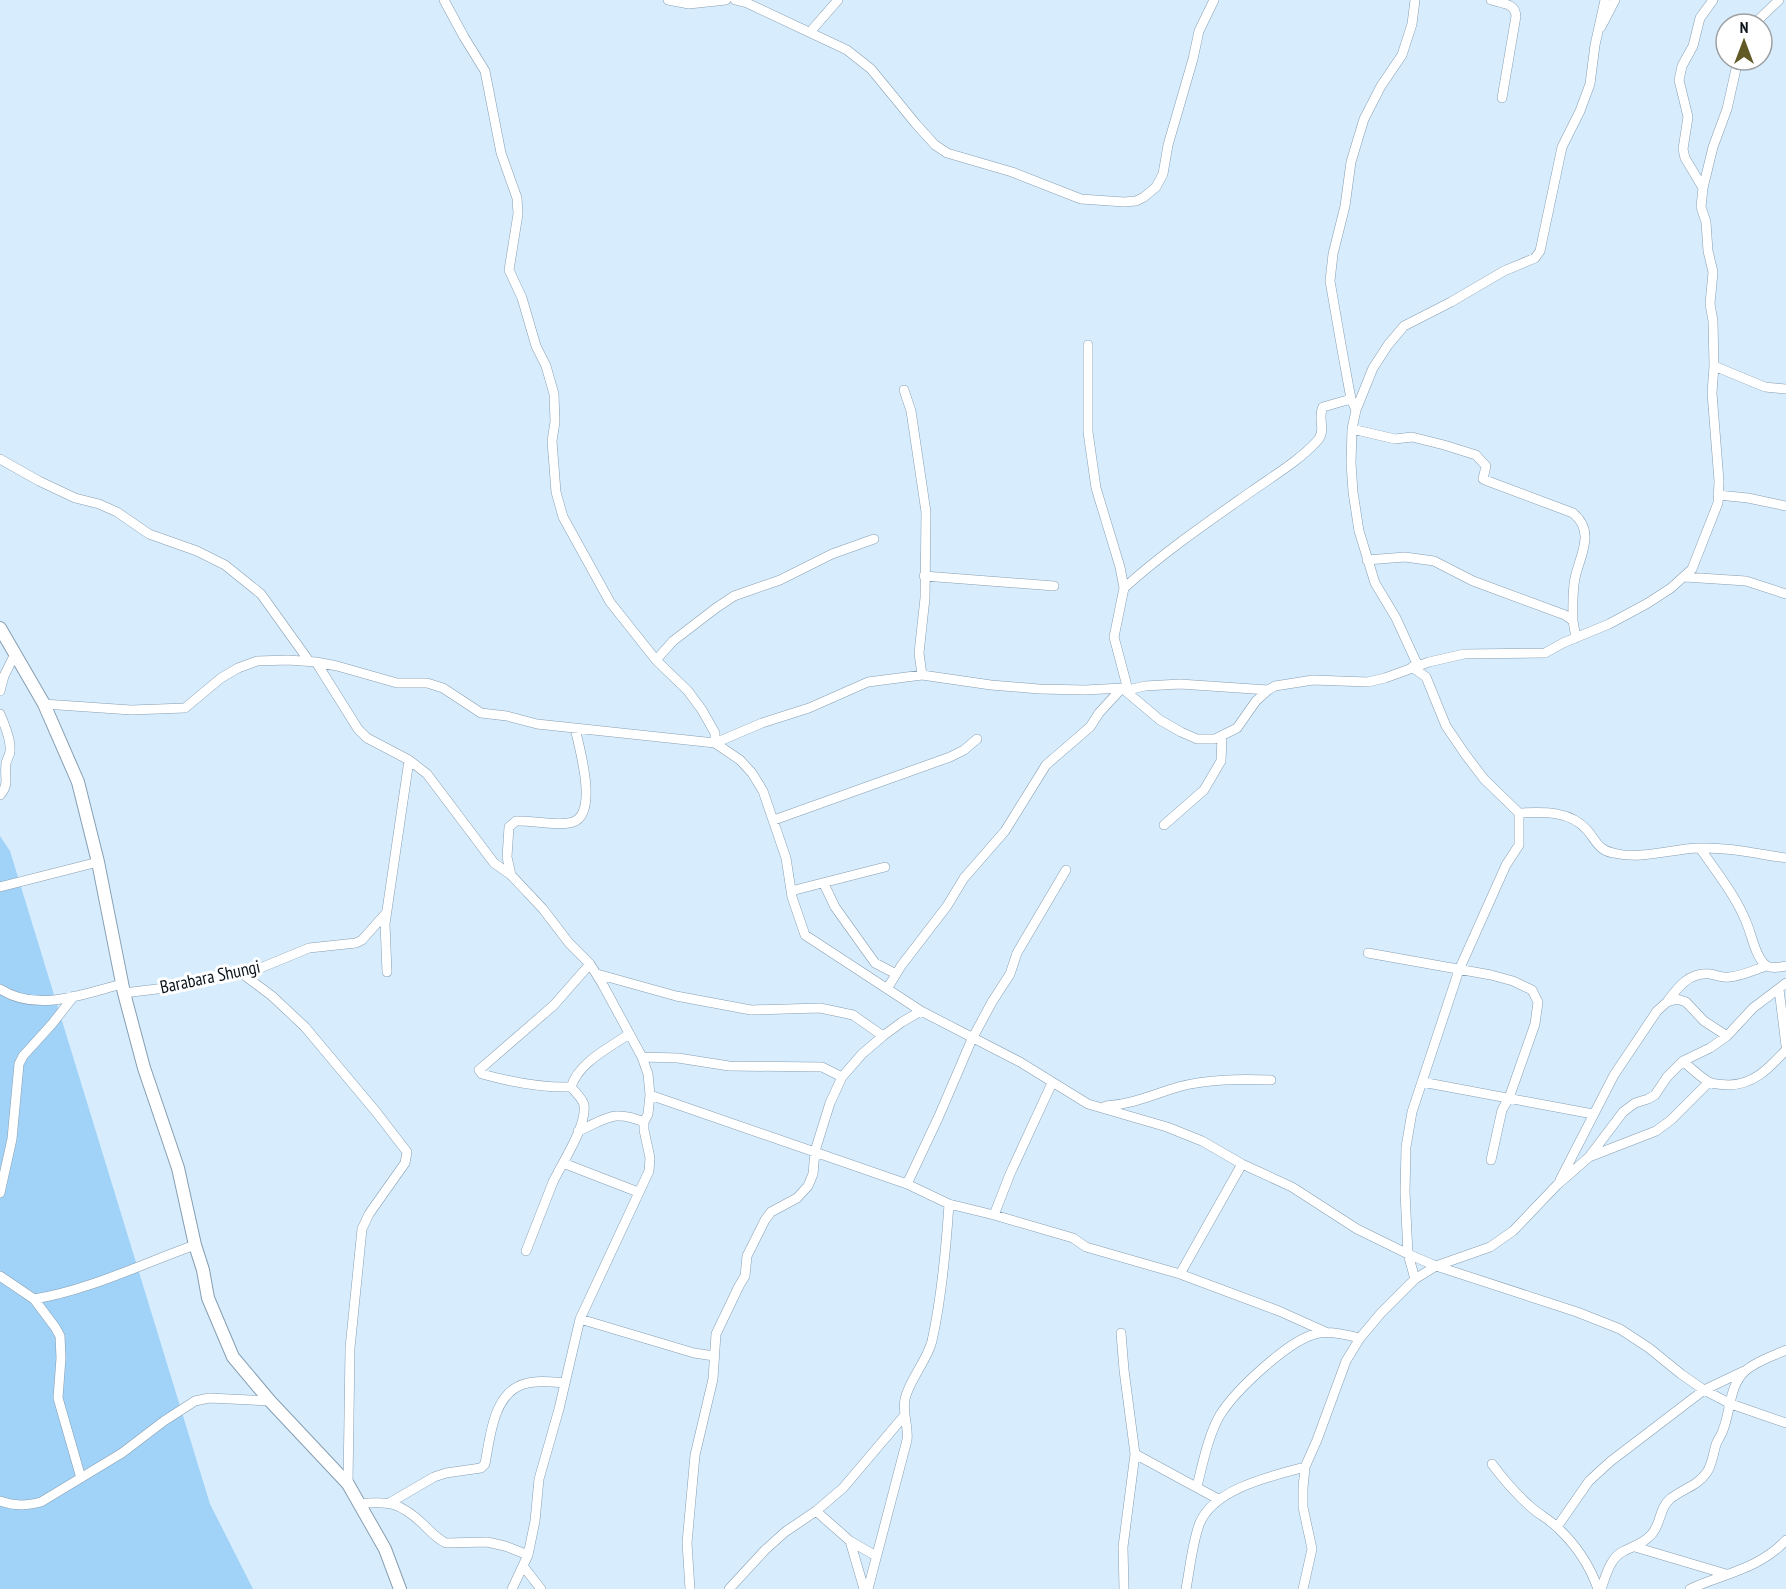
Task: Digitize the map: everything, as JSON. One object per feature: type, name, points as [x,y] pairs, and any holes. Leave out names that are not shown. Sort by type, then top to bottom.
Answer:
[{"type":"street","points":[[444,0],[485,71],[501,153],[517,198],[518,214],[509,270],[522,298],[536,346],[546,366],[554,394],[555,422],[552,441],[556,492],[563,517],[610,602],[656,660],[688,691],[715,733],[715,743]]},
{"type":"street","points":[[668,0],[689,4],[726,0]]},
{"type":"street","points":[[735,0],[747,3],[848,50],[872,69],[916,124],[935,145],[946,153],[1012,172],[1081,200],[1136,201],[1156,187],[1163,174],[1168,145],[1199,31],[1214,0]]},
{"type":"street","points":[[810,32],[838,0]]},
{"type":"street","points":[[1356,410],[1351,399],[1330,281],[1333,254],[1345,206],[1351,162],[1364,119],[1381,86],[1402,55],[1412,24],[1415,0]]},
{"type":"street","points":[[1491,0],[1512,6],[1516,16],[1502,98]]},
{"type":"street","points":[[1605,0],[1590,84],[1580,111],[1562,147],[1540,251],[1535,258],[1504,271],[1404,326],[1373,368],[1356,410],[1352,429],[1353,492],[1367,560],[1375,583],[1426,677],[1446,726],[1484,779],[1519,813],[1546,812],[1575,819],[1588,830],[1599,847],[1614,854],[1638,856],[1700,848],[1736,850],[1786,858]]},
{"type":"street","points":[[1598,32],[1615,0]]},
{"type":"street","points":[[1702,188],[1684,158],[1683,149],[1688,117],[1680,80],[1682,66],[1693,46],[1700,18],[1713,0]]},
{"type":"street","points":[[1766,12],[1779,0]]},
{"type":"street","points":[[1088,345],[1088,432],[1096,488],[1120,567],[1124,588],[1114,637],[1125,689],[1160,720],[1181,732],[1207,741],[1222,737],[1237,728],[1268,690],[1275,686],[1313,680],[1368,682],[1464,654],[1545,653],[1609,624],[1648,603],[1685,577],[1698,557],[1718,503],[1719,480],[1712,393],[1713,321],[1710,304],[1713,272],[1708,251],[1706,222],[1701,207],[1702,188],[1713,147],[1727,109],[1735,72]]},
{"type":"street","points":[[1714,366],[1765,387],[1786,389]]},
{"type":"street","points":[[904,390],[911,411],[926,512],[925,598],[919,653],[922,675]]},
{"type":"street","points":[[1124,588],[1175,545],[1286,467],[1318,440],[1322,431],[1321,411],[1323,407],[1351,399]]},
{"type":"street","points":[[1352,429],[1395,439],[1412,437],[1476,455],[1485,463],[1483,478],[1485,480],[1573,513],[1579,518],[1586,540],[1574,588],[1573,621],[1576,638]]},
{"type":"street","points":[[0,459],[75,498],[99,504],[117,512],[150,534],[197,551],[225,565],[261,594],[313,662],[358,729],[368,738],[409,760],[427,774],[494,862],[511,875],[590,964],[642,1057],[648,1074],[650,1095],[648,1114],[644,1122],[650,1158],[649,1171],[580,1319],[539,1479],[535,1521],[528,1555],[512,1589]]},
{"type":"street","points":[[1718,495],[1748,498],[1786,506]]},
{"type":"street","points":[[656,660],[674,641],[734,596],[780,580],[832,554],[874,539]]},
{"type":"street","points":[[1367,560],[1405,558],[1434,561],[1473,581],[1556,611],[1573,621]]},
{"type":"street","points":[[924,576],[1054,586]]},
{"type":"street","points":[[1685,577],[1746,581],[1786,594]]},
{"type":"street","points":[[0,628],[14,656],[44,704],[78,782],[98,862],[123,989],[144,1068],[178,1168],[208,1299],[233,1357],[270,1401],[348,1484],[385,1549],[400,1589]]},
{"type":"street","points":[[0,691],[3,676],[14,656]]},
{"type":"street","points":[[44,704],[131,710],[177,710],[192,704],[222,678],[238,668],[257,661],[313,662],[337,666],[396,683],[427,683],[443,688],[481,713],[507,716],[537,724],[715,743],[740,760],[752,773],[763,791],[786,858],[791,891],[805,935],[921,1011],[1020,1062],[1088,1104],[1167,1127],[1202,1141],[1242,1164],[1292,1187],[1357,1229],[1408,1254],[1436,1266],[1577,1312],[1620,1329],[1704,1390],[1731,1404],[1786,1422]]},
{"type":"street","points":[[715,743],[726,736],[809,708],[868,682],[922,675],[1039,689],[1125,689],[1180,684],[1268,690]]},
{"type":"street","points":[[887,989],[929,927],[947,906],[964,878],[1005,831],[1046,765],[1090,727],[1099,713],[1125,689]]},
{"type":"street","points":[[0,714],[5,725],[10,750],[6,765],[8,781],[6,789],[0,795]]},
{"type":"street","points":[[511,875],[507,857],[508,833],[512,823],[522,820],[573,822],[578,819],[584,807],[587,791],[575,728]]},
{"type":"street","points":[[1164,825],[1204,790],[1221,761],[1222,737]]},
{"type":"street","points":[[774,820],[950,757],[964,750],[977,739]]},
{"type":"street","points":[[387,972],[385,924],[409,760]]},
{"type":"street","points":[[1414,1279],[1408,1254],[1405,1192],[1406,1147],[1412,1112],[1459,970],[1506,865],[1518,845],[1519,813]]},
{"type":"street","points":[[1700,848],[1740,907],[1759,955],[1766,966],[1771,968],[1786,966]]},
{"type":"street","points":[[0,887],[98,862]]},
{"type":"street","points":[[791,891],[885,867]]},
{"type":"street","points":[[907,1184],[972,1039],[1010,974],[1017,953],[1066,870]]},
{"type":"street","points":[[824,884],[835,908],[875,963],[896,974]]},
{"type":"street","name":"Barabara Shungi","points":[[0,989],[13,997],[37,1002],[123,989],[173,987],[258,969],[309,948],[356,943],[362,940],[387,912]]},
{"type":"street","points":[[1368,953],[1491,975],[1513,981],[1532,990],[1538,1002],[1535,1024],[1509,1098],[1502,1110],[1491,1160]]},
{"type":"street","points":[[571,1087],[526,1085],[482,1074],[479,1070],[554,1005],[590,964]]},
{"type":"street","points":[[1557,1185],[1623,1061],[1657,1011],[1680,985],[1698,975],[1709,974],[1725,978],[1739,976],[1766,966]]},
{"type":"street","points":[[240,972],[279,1002],[305,1027],[407,1152],[405,1163],[369,1214],[362,1229],[351,1348],[348,1484]]},
{"type":"street","points":[[597,974],[676,996],[751,1010],[820,1008],[853,1015],[883,1036]]},
{"type":"street","points":[[1303,1589],[1312,1549],[1303,1507],[1305,1467],[1346,1361],[1360,1338],[1381,1312],[1414,1279],[1436,1266],[1490,1247],[1513,1230],[1557,1185],[1589,1157],[1623,1112],[1635,1103],[1648,1100],[1655,1095],[1667,1077],[1683,1061],[1710,1048],[1727,1036],[1753,1008],[1782,986]]},
{"type":"street","points":[[1683,1061],[1709,1082],[1716,1084],[1733,1085],[1755,1079],[1765,1072],[1786,1048],[1782,986]]},
{"type":"street","points":[[0,1193],[12,1139],[19,1064],[23,1056],[34,1046],[74,996]]},
{"type":"street","points":[[1667,1002],[1677,999],[1686,1002],[1704,1021],[1727,1036]]},
{"type":"street","points":[[690,1589],[687,1543],[695,1455],[713,1379],[716,1334],[739,1286],[744,1281],[747,1256],[758,1232],[771,1212],[797,1197],[808,1186],[813,1174],[815,1151],[842,1077],[862,1054],[883,1036],[921,1011]]},
{"type":"street","points":[[571,1087],[579,1071],[629,1034]]},
{"type":"street","points":[[642,1057],[678,1058],[729,1066],[822,1067],[842,1077]]},
{"type":"street","points":[[1100,1106],[1127,1104],[1178,1087],[1216,1081],[1271,1080]]},
{"type":"street","points":[[1422,1082],[1593,1114]]},
{"type":"street","points":[[1589,1157],[1656,1131],[1671,1120],[1709,1082]]},
{"type":"street","points":[[994,1215],[1010,1174],[1052,1083]]},
{"type":"street","points":[[526,1251],[554,1180],[571,1151],[585,1108],[571,1087]]},
{"type":"street","points":[[650,1095],[907,1184],[949,1204],[1073,1238],[1086,1247],[1180,1274],[1279,1311],[1328,1333]]},
{"type":"street","points":[[578,1131],[617,1114],[644,1122]]},
{"type":"street","points":[[563,1163],[638,1192]]},
{"type":"street","points":[[1180,1274],[1242,1164]]},
{"type":"street","points":[[866,1589],[907,1440],[904,1416],[905,1396],[932,1343],[942,1282],[949,1204]]},
{"type":"street","points":[[34,1299],[52,1297],[80,1288],[195,1245]]},
{"type":"street","points":[[0,1276],[34,1299],[60,1336],[58,1398],[81,1478]]},
{"type":"street","points":[[580,1319],[694,1353],[714,1356]]},
{"type":"street","points":[[1121,1333],[1135,1454],[1123,1547],[1124,1589]]},
{"type":"street","points":[[1197,1486],[1221,1415],[1240,1391],[1266,1366],[1303,1338],[1319,1333],[1360,1338]]},
{"type":"street","points":[[1557,1527],[1589,1481],[1611,1461],[1704,1390],[1786,1350]]},
{"type":"street","points":[[1600,1589],[1608,1569],[1617,1556],[1635,1547],[1652,1534],[1670,1498],[1697,1484],[1707,1473],[1723,1431],[1738,1380],[1746,1370]]},
{"type":"street","points":[[391,1502],[434,1477],[481,1468],[485,1464],[500,1405],[515,1388],[539,1382],[565,1383]]},
{"type":"street","points":[[0,1501],[11,1505],[26,1506],[41,1502],[122,1453],[164,1420],[195,1401],[209,1398],[270,1401]]},
{"type":"street","points":[[729,1589],[785,1532],[816,1511],[843,1488],[904,1416]]},
{"type":"street","points":[[1135,1454],[1218,1499]]},
{"type":"street","points":[[1492,1464],[1505,1482],[1557,1527],[1586,1562],[1600,1589]]},
{"type":"street","points":[[1186,1589],[1200,1524],[1212,1504],[1255,1482],[1305,1467]]},
{"type":"street","points":[[359,1504],[391,1502],[416,1517],[446,1543],[487,1542],[528,1555]]},
{"type":"street","points":[[816,1511],[850,1541],[876,1557]]},
{"type":"street","points":[[1690,1589],[1759,1563],[1775,1552],[1786,1540]]},
{"type":"street","points":[[850,1541],[866,1589]]},
{"type":"street","points":[[1635,1547],[1726,1574]]},
{"type":"street","points":[[523,1566],[541,1589]]},
{"type":"shaded area","points":[[0,836],[10,851],[210,1504],[253,1589],[0,1589]]}]
